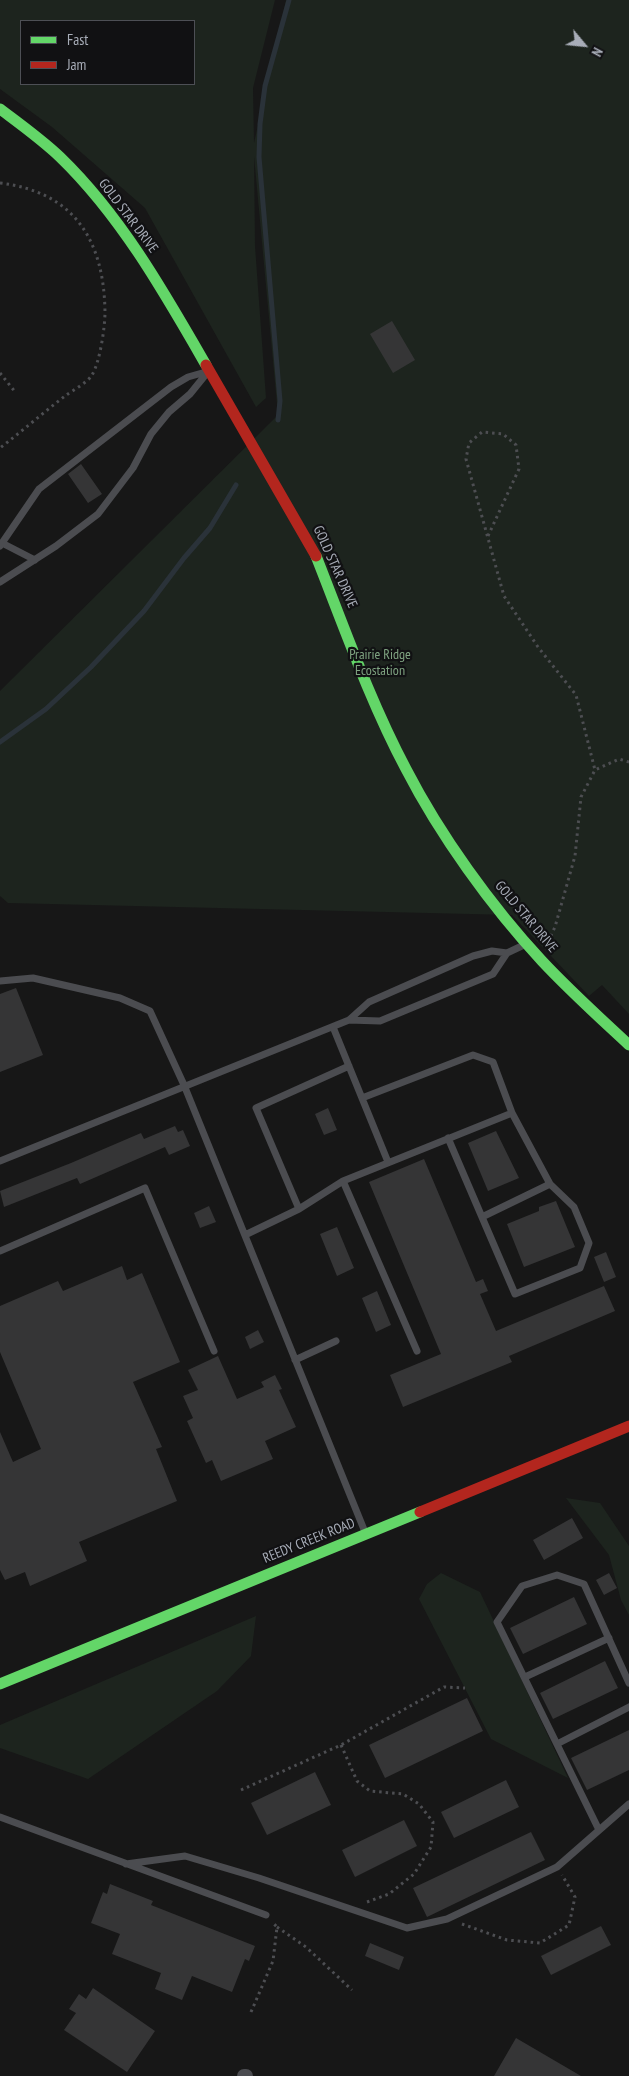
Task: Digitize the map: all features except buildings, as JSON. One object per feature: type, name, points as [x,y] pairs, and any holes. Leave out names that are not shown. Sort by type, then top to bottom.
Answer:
[{"type":"street","name":"GOLD STAR DRIVE","points":[[0,109],[60,158],[104,206],[131,241],[180,320],[314,552],[374,700],[406,770],[442,831],[487,896],[527,944],[574,994],[629,1045]]},
{"type":"street","name":"REEDY CREEK ROAD","points":[[0,1684],[366,1534],[628,1430]]},
{"type":"lane","points":[[35,560],[1,545],[39,489],[171,387],[188,377],[209,371]]},
{"type":"lane","points":[[0,582],[35,560],[98,514],[133,468],[151,434],[169,412],[190,394],[209,371]]},
{"type":"lane","points":[[0,1161],[184,1085],[333,1027],[349,1020],[369,1002],[473,956],[492,951],[507,953],[527,944]]},
{"type":"lane","points":[[349,1020],[380,1021],[493,974],[507,953]]},
{"type":"lane","points":[[0,981],[33,978],[120,998],[150,1011],[184,1085],[366,1534]]},
{"type":"lane","points":[[333,1027],[388,1162]]},
{"type":"lane","points":[[362,1098],[473,1055],[493,1062],[512,1113],[550,1184],[574,1206],[589,1243],[580,1268],[515,1294],[448,1138]]},
{"type":"lane","points":[[299,1208],[256,1108],[349,1066]]},
{"type":"lane","points":[[245,1235],[299,1208],[343,1181],[512,1113]]},
{"type":"lane","points":[[343,1181],[417,1351]]},
{"type":"lane","points":[[482,1217],[550,1184]]},
{"type":"lane","points":[[0,1251],[145,1188],[214,1350]]},
{"type":"lane","points":[[295,1360],[336,1341]]},
{"type":"lane","points":[[599,1830],[497,1622],[522,1586],[556,1575],[584,1584],[629,1683]]},
{"type":"lane","points":[[525,1678],[609,1638]]},
{"type":"lane","points":[[557,1744],[629,1707]]},
{"type":"lane","points":[[126,1864],[185,1856],[406,1928],[447,1919],[556,1867],[629,1804]]},
{"type":"lane","points":[[0,1817],[266,1916]]},
{"type":"path","points":[[0,184],[27,188],[50,198],[67,211],[88,236],[94,246],[102,275],[105,321],[102,341],[92,375],[0,448]]},
{"type":"path","points":[[0,373],[16,393]]},
{"type":"path","points":[[488,536],[519,469],[516,444],[503,434],[482,432],[469,444],[466,459],[504,596],[538,647],[576,695],[595,770]]},
{"type":"path","points":[[541,960],[555,927],[575,856],[581,797],[595,770],[619,759],[629,762]]},
{"type":"path","points":[[241,1790],[340,1745],[444,1687],[465,1688]]},
{"type":"path","points":[[340,1745],[356,1781],[370,1790],[403,1794],[419,1804],[433,1822],[430,1847],[414,1874],[389,1894],[350,1909]]},
{"type":"path","points":[[447,1919],[507,1940],[540,1944],[569,1925],[575,1896],[556,1867]]},
{"type":"path","points":[[266,1916],[277,1927],[306,1947],[352,1990]]},
{"type":"path","points":[[251,2012],[273,1961],[277,1927]]},
{"type":"green space","name":"Prairie Ridge Ecostation","points":[[0,0],[275,0],[253,88],[254,143],[286,0],[629,0],[629,1014],[602,985],[589,996],[512,915],[8,903],[0,896],[0,691],[278,415],[254,156],[255,246],[266,398],[256,407],[145,208],[52,127],[0,89]]},
{"type":"green space","points":[[566,1498],[600,1503],[629,1546],[629,1615],[621,1600],[609,1555]]},
{"type":"green space","points":[[441,1573],[480,1592],[568,1778],[491,1739],[419,1599],[427,1584]]},
{"type":"green space","points":[[256,1616],[251,1656],[217,1691],[88,1779],[0,1748],[0,1725]]},
{"type":"waterway","points":[[278,420],[280,401],[259,157],[260,124],[265,86],[289,0]]},
{"type":"waterway","points":[[0,742],[46,709],[91,667],[144,611],[184,558],[210,528],[236,485]]},
{"type":"traffic: fast","points":[[0,109],[60,157],[103,204],[140,256],[206,365]]},
{"type":"traffic: fast","points":[[316,556],[381,717],[406,769],[434,819],[468,869],[523,940],[584,1003],[629,1045]]},
{"type":"traffic: fast","points":[[0,1684],[420,1512]]},
{"type":"traffic: jam","points":[[206,365],[316,556]]},
{"type":"traffic: jam","points":[[420,1512],[629,1426]]}]
